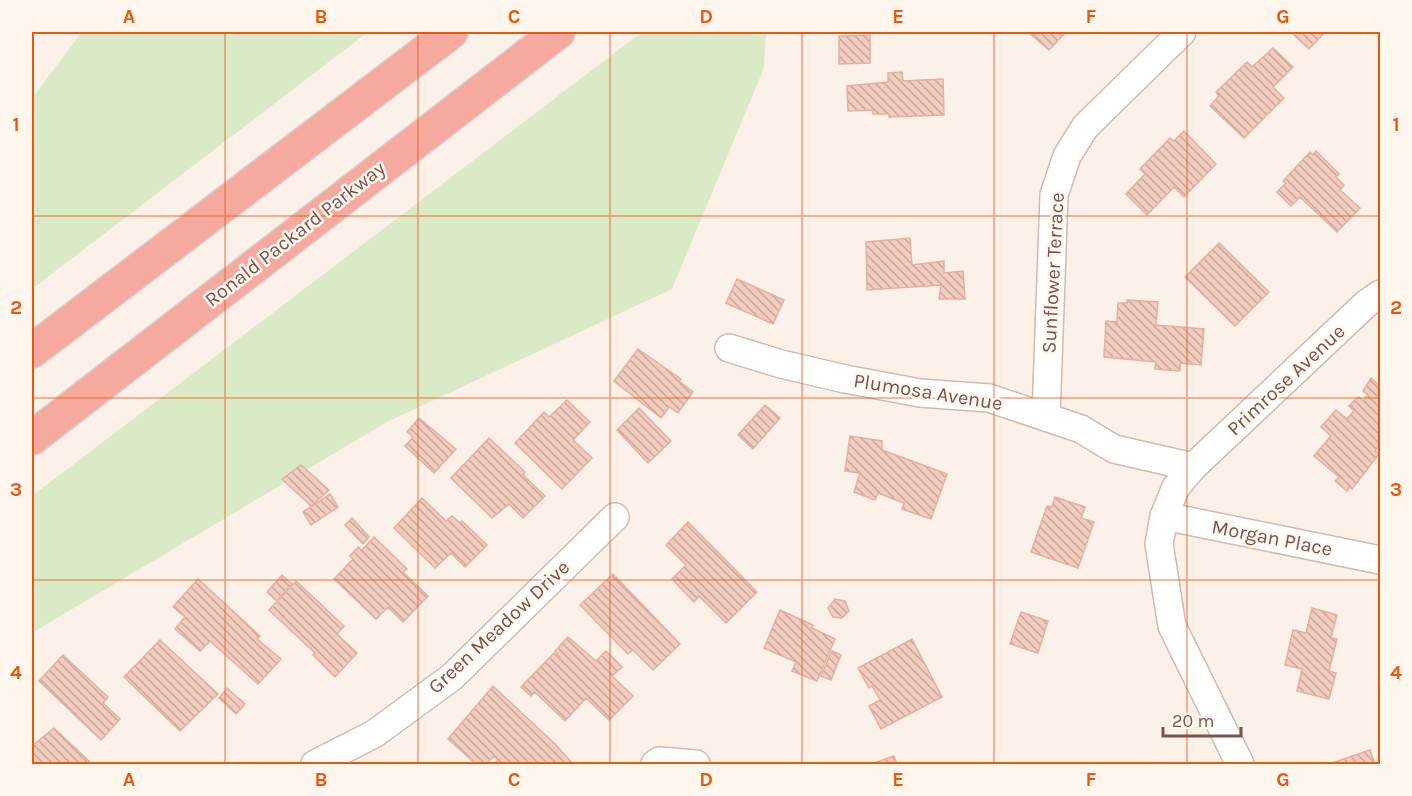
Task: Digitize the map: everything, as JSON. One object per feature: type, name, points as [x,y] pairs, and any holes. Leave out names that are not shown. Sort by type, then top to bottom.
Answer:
[{"type":"highway","points":[[32,351],[451,32]]},
{"type":"highway","name":"Ronald Packard Parkway","points":[[32,438],[558,32]]},
{"type":"street","name":"Sunflower Terrace","points":[[1046,417],[1054,195],[1067,156],[1085,127],[1182,32]]},
{"type":"street","name":"Primrose Avenue","points":[[1193,467],[1367,303],[1380,294]]},
{"type":"street","name":"Plumosa Avenue","points":[[729,348],[781,364],[855,381],[920,393],[989,398],[1081,429],[1114,449],[1193,467]]},
{"type":"street","points":[[1193,467],[1176,487],[1164,516],[1159,543],[1172,626],[1240,765]]},
{"type":"street","name":"Morgan Place","points":[[1164,516],[1380,560]]},
{"type":"street","name":"Green Meadow Drive","points":[[315,765],[374,734],[452,677],[615,517]]},
{"type":"street","points":[[655,765],[659,761],[696,765]]},
{"type":"green space","points":[[82,32],[368,32],[32,289],[32,98]]},
{"type":"green space","points":[[642,32],[766,32],[764,68],[672,289],[387,422],[32,633],[32,496]]},
{"type":"building","points":[[1028,32],[1066,32],[1049,50]]},
{"type":"building","points":[[1291,32],[1325,32],[1309,49]]},
{"type":"building","points":[[870,35],[870,63],[839,64],[839,36]]},
{"type":"building","points":[[1273,48],[1293,67],[1273,87],[1284,98],[1244,138],[1210,106],[1219,96],[1216,92],[1247,62],[1252,67]]},
{"type":"building","points":[[902,72],[903,81],[943,79],[944,115],[889,117],[889,114],[873,114],[873,110],[848,111],[847,86],[888,82],[888,73]]},
{"type":"building","points":[[1184,131],[1216,164],[1184,197],[1174,187],[1147,215],[1126,194],[1145,174],[1140,169],[1170,138],[1174,141]]},
{"type":"building","points":[[1316,151],[1339,174],[1336,177],[1344,185],[1340,190],[1360,208],[1337,232],[1300,197],[1291,206],[1277,192],[1286,183],[1283,181],[1310,152],[1313,155]]},
{"type":"building","points":[[910,238],[912,265],[944,261],[944,273],[963,271],[965,299],[939,299],[941,285],[867,290],[866,242]]},
{"type":"building","points":[[1219,243],[1269,292],[1235,326],[1185,277]]},
{"type":"building","points":[[737,279],[784,300],[773,324],[726,303]]},
{"type":"building","points":[[1127,300],[1158,302],[1156,325],[1204,329],[1201,365],[1180,363],[1180,371],[1155,369],[1156,362],[1104,357],[1106,321],[1117,322],[1118,303],[1127,303]]},
{"type":"building","points":[[638,349],[681,379],[679,381],[693,392],[678,413],[669,407],[661,418],[614,381]]},
{"type":"building","points":[[1371,378],[1380,386],[1380,444],[1375,451],[1379,454],[1352,489],[1350,487],[1347,491],[1335,481],[1339,477],[1314,456],[1331,436],[1321,427],[1336,410],[1347,419],[1354,411],[1349,406],[1359,397],[1363,401],[1368,395],[1363,391]]},
{"type":"building","points":[[567,400],[590,422],[573,440],[592,458],[562,489],[515,443],[544,412],[549,417]]},
{"type":"building","points":[[765,405],[780,418],[753,449],[738,435]]},
{"type":"building","points":[[639,408],[671,441],[648,463],[617,430]]},
{"type":"building","points":[[419,418],[456,449],[434,473],[405,446],[413,437],[407,432]]},
{"type":"building","points":[[850,436],[882,441],[882,450],[947,474],[931,519],[902,509],[904,503],[878,493],[875,500],[854,492],[860,473],[845,471]]},
{"type":"building","points":[[489,438],[525,472],[523,475],[545,496],[523,518],[509,504],[492,518],[451,478]]},
{"type":"building","points":[[301,465],[329,490],[311,506],[282,479]]},
{"type":"building","points":[[330,494],[338,507],[311,525],[303,512]]},
{"type":"building","points":[[1055,497],[1085,507],[1081,518],[1094,522],[1078,568],[1031,552],[1047,506],[1052,507]]},
{"type":"building","points":[[422,498],[446,521],[452,516],[460,523],[462,521],[487,545],[465,567],[451,553],[435,568],[394,528]]},
{"type":"building","points":[[352,518],[369,537],[363,544],[345,525]]},
{"type":"building","points":[[688,522],[757,592],[726,623],[699,596],[694,602],[672,579],[686,565],[666,545]]},
{"type":"building","points":[[374,537],[407,569],[403,572],[428,596],[403,622],[388,607],[376,619],[334,579],[353,559],[350,556],[358,547],[362,550]]},
{"type":"building","points":[[613,574],[680,644],[653,670],[633,650],[628,654],[580,605]]},
{"type":"building","points":[[282,575],[292,584],[277,601],[267,592]]},
{"type":"building","points":[[198,579],[260,636],[257,639],[281,659],[258,684],[210,641],[200,651],[175,629],[185,617],[173,607]]},
{"type":"building","points":[[296,581],[344,626],[337,634],[357,653],[335,677],[313,655],[315,653],[269,610]]},
{"type":"building","points":[[835,599],[845,601],[849,611],[842,618],[833,617],[828,608]]},
{"type":"building","points":[[1312,608],[1337,615],[1331,638],[1337,639],[1329,671],[1336,673],[1329,699],[1297,691],[1302,669],[1285,665],[1293,630],[1306,633]]},
{"type":"building","points":[[780,610],[813,625],[812,628],[835,639],[817,681],[792,671],[796,662],[764,648]]},
{"type":"building","points":[[1021,612],[1048,621],[1038,653],[1010,644]]},
{"type":"building","points":[[568,637],[596,661],[606,651],[622,667],[612,676],[633,696],[609,720],[586,698],[565,721],[535,692],[531,696],[521,687],[554,653],[562,661],[555,651]]},
{"type":"building","points":[[912,639],[942,697],[881,729],[869,706],[880,700],[872,686],[869,688],[858,668]]},
{"type":"building","points":[[160,640],[218,694],[180,731],[124,677]]},
{"type":"building","points":[[832,651],[841,655],[831,680],[821,676]]},
{"type":"building","points":[[63,655],[108,697],[103,703],[120,719],[101,740],[39,681]]},
{"type":"building","points":[[493,686],[573,764],[494,764],[498,760],[494,756],[486,764],[476,764],[448,739]]},
{"type":"building","points":[[227,688],[245,704],[236,714],[219,698]]},
{"type":"building","points":[[54,728],[92,764],[32,764],[32,746]]},
{"type":"building","points":[[1370,750],[1375,764],[1329,764]]},
{"type":"building","points":[[894,756],[897,764],[871,764]]}]
